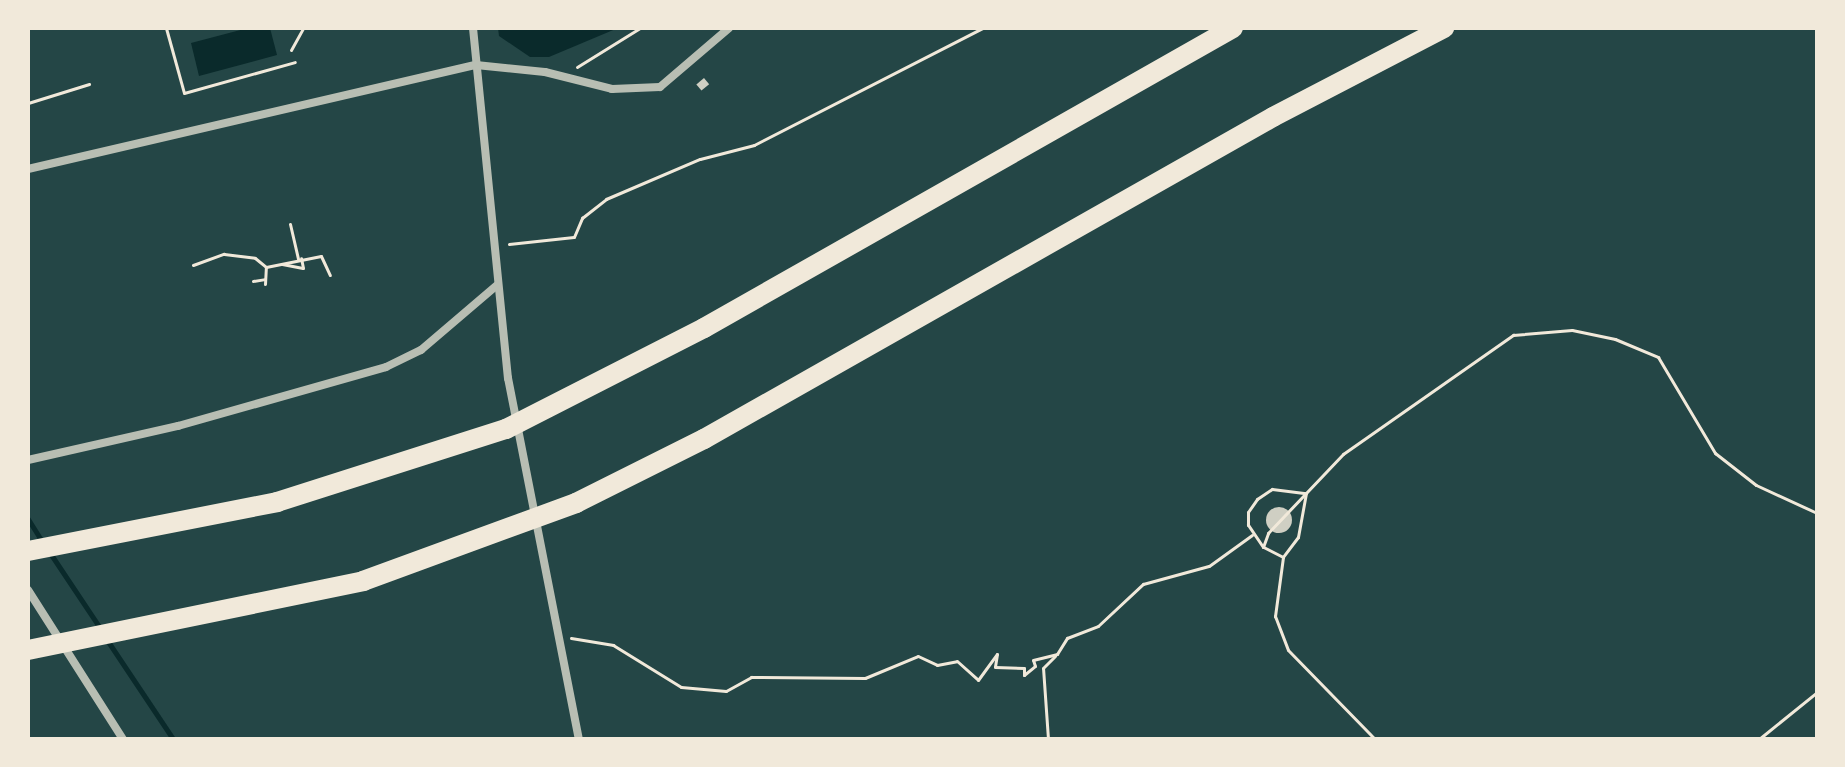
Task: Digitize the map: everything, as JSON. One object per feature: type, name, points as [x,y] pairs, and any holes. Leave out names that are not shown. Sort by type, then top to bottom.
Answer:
[{"type":"highway","points":[[28,551],[291,499],[461,447],[572,399],[1233,28]]},
{"type":"highway","points":[[28,650],[334,589],[470,546],[602,491],[704,439],[1273,117],[1444,28]]},
{"type":"street","points":[[473,28],[496,286],[508,378],[579,739]]},
{"type":"street","points":[[28,169],[476,65],[636,91],[660,87],[729,28]]},
{"type":"street","points":[[28,460],[178,426],[386,367],[421,350],[496,286]]},
{"type":"street","points":[[28,590],[123,739]]},
{"type":"path","points":[[166,28],[184,93],[295,62]]},
{"type":"path","points":[[291,50],[303,28]]},
{"type":"path","points":[[564,77],[640,28]]},
{"type":"path","points":[[494,246],[574,237],[582,218],[606,199],[700,159],[754,145],[983,28]]},
{"type":"path","points":[[28,103],[89,84]]},
{"type":"path","points":[[281,263],[293,270],[303,268],[290,224]]},
{"type":"path","points":[[193,265],[224,254],[255,258],[266,267]]},
{"type":"path","points":[[266,267],[299,258],[325,258],[330,275]]},
{"type":"path","points":[[253,281],[265,281],[266,267]]},
{"type":"path","points":[[1263,547],[1268,533],[1343,454],[1513,335],[1572,330],[1615,339],[1658,357],[1715,453],[1756,485],[1817,513]]},
{"type":"path","points":[[1283,557],[1263,547],[1252,535],[1248,512],[1257,499],[1272,489],[1306,493]]},
{"type":"path","points":[[1306,493],[1298,537],[1283,557],[1275,616],[1288,650],[1375,739]]},
{"type":"path","points":[[1048,739],[1043,668],[1067,638],[1098,626],[1143,584],[1209,566],[1252,535]]},
{"type":"path","points":[[559,636],[613,645],[681,687],[726,691],[751,677],[865,678],[918,656],[937,665],[957,661],[978,680],[997,654],[995,667],[1024,668],[1024,675],[1035,666],[1033,660],[1057,654]]},
{"type":"path","points":[[1759,739],[1817,692]]},
{"type":"shaded area","points":[[28,28],[1817,28],[1817,739],[28,739]]},
{"type":"shaded area","points":[[248,28],[270,28],[277,55],[199,76],[191,43]]},
{"type":"shaded area","points":[[498,28],[618,28],[549,57],[530,57],[499,36]]},
{"type":"building","points":[[704,78],[709,84],[701,91],[696,84]]},
{"type":"building","points":[[1279,507],[1288,511],[1292,520],[1288,529],[1279,533],[1270,529],[1266,520],[1270,511]]},
{"type":"waterway","points":[[28,519],[42,541]]},
{"type":"waterway","points":[[50,553],[100,628]]},
{"type":"waterway","points":[[107,640],[173,739]]}]
